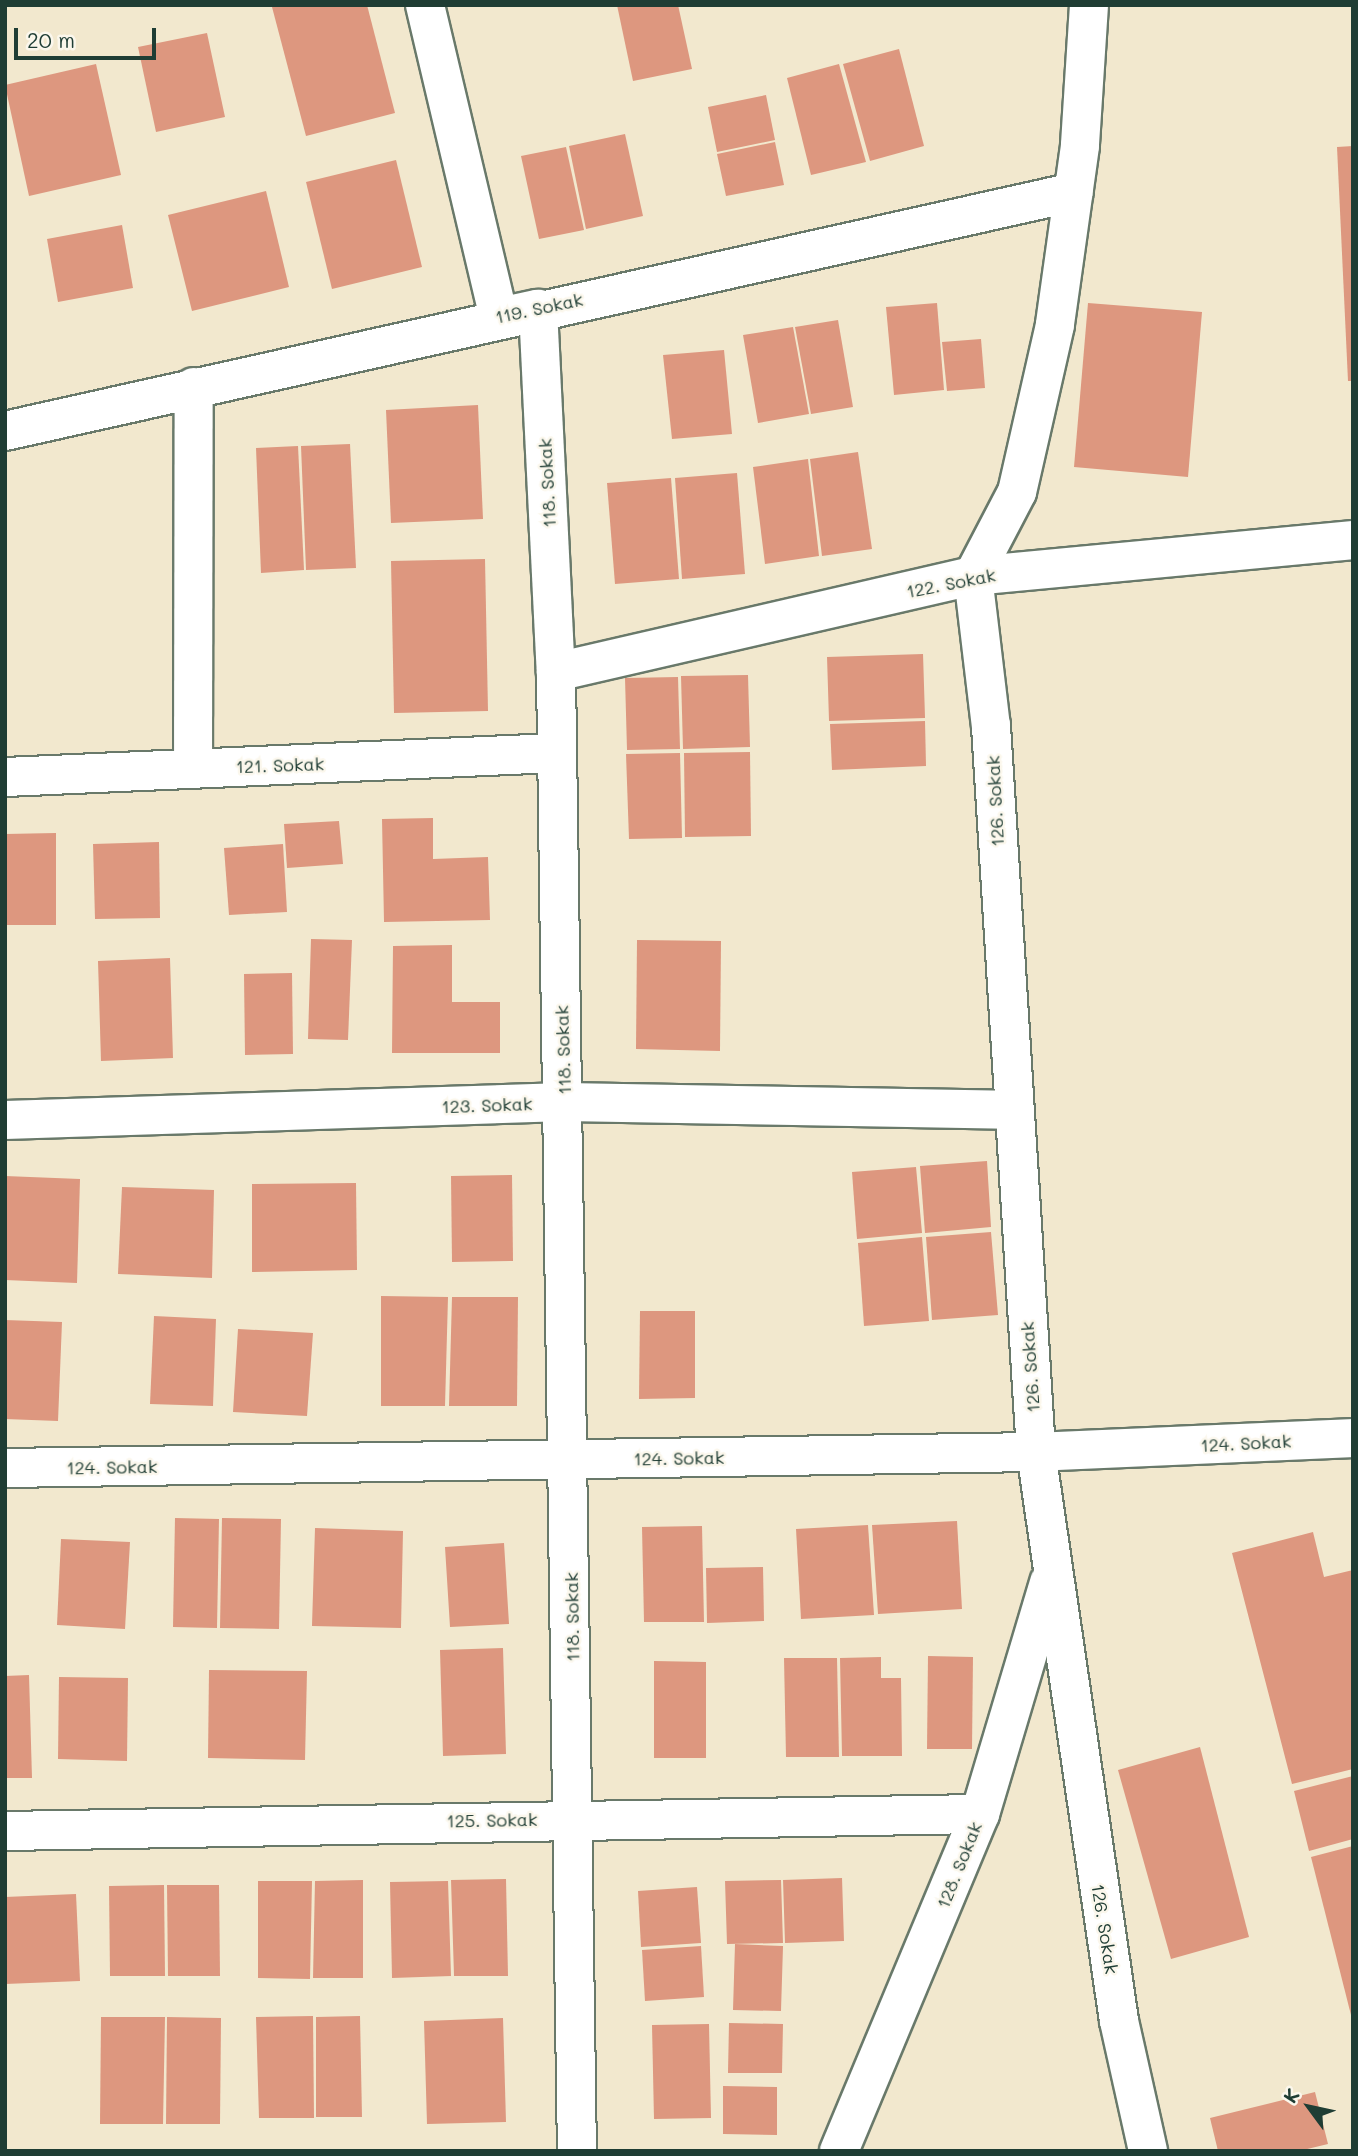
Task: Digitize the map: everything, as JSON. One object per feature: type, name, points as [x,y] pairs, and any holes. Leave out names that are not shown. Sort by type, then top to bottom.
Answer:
[{"type":"street","points":[[425,5],[499,317]]},
{"type":"street","points":[[973,576],[1017,492],[1055,326],[1074,191],[1089,5]]},
{"type":"street","name":"119. Sokak","points":[[5,431],[499,317],[1074,191]]},
{"type":"street","name":"118. Sokak","points":[[499,317],[538,309],[556,672],[555,753],[565,1102],[576,1818],[578,2151]]},
{"type":"street","points":[[192,769],[194,387]]},
{"type":"street","name":"122. Sokak","points":[[556,672],[973,576],[1353,540]]},
{"type":"street","name":"126. Sokak","points":[[973,576],[991,726],[1012,1110],[1036,1452],[1119,2021],[1148,2151]]},
{"type":"street","name":"121. Sokak","points":[[5,777],[555,753]]},
{"type":"street","name":"123. Sokak","points":[[5,1120],[565,1102],[1012,1110]]},
{"type":"street","name":"124. Sokak","points":[[5,1468],[1036,1452],[1353,1438]]},
{"type":"street","name":"128. Sokak","points":[[839,2151],[980,1814],[1053,1570]]},
{"type":"street","name":"125. Sokak","points":[[5,1831],[576,1818],[980,1814]]},
{"type":"building","points":[[367,5],[395,113],[306,136],[272,7]]},
{"type":"building","points":[[617,5],[678,5],[692,69],[633,81]]},
{"type":"building","points":[[207,33],[225,117],[156,132],[138,47]]},
{"type":"building","points":[[899,49],[924,146],[870,161],[843,64]]},
{"type":"building","points":[[96,64],[121,175],[29,196],[5,85]]},
{"type":"building","points":[[839,64],[866,162],[811,175],[787,78]]},
{"type":"building","points":[[766,95],[775,140],[717,152],[708,107]]},
{"type":"building","points":[[625,134],[643,216],[586,229],[569,146]]},
{"type":"building","points":[[775,142],[784,185],[726,196],[717,154]]},
{"type":"building","points":[[1353,146],[1353,381],[1348,381],[1337,147]]},
{"type":"building","points":[[566,147],[584,230],[539,239],[521,156]]},
{"type":"building","points":[[396,160],[422,267],[332,289],[306,182]]},
{"type":"building","points":[[266,191],[289,287],[192,311],[168,215]]},
{"type":"building","points":[[122,225],[133,288],[58,302],[47,239]]},
{"type":"building","points":[[937,303],[944,390],[894,395],[886,307]]},
{"type":"building","points":[[1088,303],[1202,312],[1188,477],[1074,467]]},
{"type":"building","points":[[838,320],[853,407],[811,414],[795,327]]},
{"type":"building","points":[[793,327],[809,414],[758,423],[743,335]]},
{"type":"building","points":[[981,339],[985,388],[947,391],[942,342]]},
{"type":"building","points":[[724,350],[732,434],[672,439],[663,355]]},
{"type":"building","points":[[478,405],[483,519],[391,523],[386,410]]},
{"type":"building","points":[[350,444],[356,568],[306,570],[301,446]]},
{"type":"building","points":[[298,446],[304,570],[261,573],[256,448]]},
{"type":"building","points":[[858,452],[872,549],[822,556],[810,459]]},
{"type":"building","points":[[808,459],[819,556],[765,564],[753,467]]},
{"type":"building","points":[[737,473],[745,574],[682,579],[675,478]]},
{"type":"building","points":[[671,478],[679,579],[615,584],[607,483]]},
{"type":"building","points":[[485,559],[488,711],[394,713],[391,561]]},
{"type":"building","points":[[923,654],[925,718],[829,721],[827,657]]},
{"type":"building","points":[[748,675],[750,747],[683,749],[681,676]]},
{"type":"building","points":[[678,677],[680,749],[627,750],[625,678]]},
{"type":"building","points":[[925,721],[926,766],[832,770],[830,724]]},
{"type":"building","points":[[750,752],[751,836],[685,837],[684,753]]},
{"type":"building","points":[[680,753],[682,838],[629,839],[626,754]]},
{"type":"building","points":[[433,818],[433,859],[488,857],[490,920],[384,922],[382,819]]},
{"type":"building","points":[[339,821],[343,864],[287,868],[284,824]]},
{"type":"building","points":[[56,833],[56,925],[5,925],[5,834]]},
{"type":"building","points":[[159,842],[160,918],[95,919],[93,844]]},
{"type":"building","points":[[283,844],[287,912],[229,915],[224,848]]},
{"type":"building","points":[[311,939],[352,940],[348,1040],[308,1039]]},
{"type":"building","points":[[637,940],[721,941],[720,1051],[636,1049]]},
{"type":"building","points":[[452,945],[452,1002],[500,1002],[500,1053],[392,1053],[393,946]]},
{"type":"building","points":[[170,958],[173,1058],[101,1061],[98,961]]},
{"type":"building","points":[[292,973],[293,1054],[245,1055],[244,974]]},
{"type":"building","points":[[987,1161],[991,1227],[925,1233],[920,1166]]},
{"type":"building","points":[[916,1167],[922,1233],[857,1239],[852,1172]]},
{"type":"building","points":[[512,1175],[513,1261],[452,1262],[451,1176]]},
{"type":"building","points":[[5,1176],[80,1179],[77,1283],[5,1280]]},
{"type":"building","points":[[356,1183],[357,1270],[252,1272],[252,1184]]},
{"type":"building","points":[[122,1187],[214,1190],[212,1278],[118,1274]]},
{"type":"building","points":[[991,1232],[998,1315],[932,1320],[926,1237]]},
{"type":"building","points":[[922,1237],[929,1321],[864,1326],[858,1243]]},
{"type":"building","points":[[381,1296],[448,1297],[445,1406],[381,1406]]},
{"type":"building","points":[[452,1297],[518,1297],[517,1406],[449,1406]]},
{"type":"building","points":[[640,1311],[695,1311],[695,1398],[639,1399]]},
{"type":"building","points":[[154,1316],[216,1319],[213,1406],[150,1404]]},
{"type":"building","points":[[5,1320],[62,1322],[58,1421],[5,1419]]},
{"type":"building","points":[[238,1329],[313,1333],[307,1416],[233,1412]]},
{"type":"building","points":[[175,1518],[219,1519],[217,1628],[173,1627]]},
{"type":"building","points":[[222,1518],[281,1519],[279,1629],[220,1628]]},
{"type":"building","points":[[957,1521],[962,1609],[878,1614],[872,1525]]},
{"type":"building","points":[[868,1525],[874,1615],[801,1619],[796,1529]]},
{"type":"building","points":[[702,1526],[704,1622],[644,1622],[642,1527]]},
{"type":"building","points":[[315,1528],[403,1531],[401,1628],[312,1626]]},
{"type":"building","points":[[1313,1532],[1324,1577],[1353,1570],[1353,1769],[1292,1784],[1232,1553]]},
{"type":"building","points":[[61,1539],[130,1542],[125,1629],[57,1625]]},
{"type":"building","points":[[504,1543],[509,1624],[450,1627],[445,1547]]},
{"type":"building","points":[[763,1567],[764,1621],[707,1623],[706,1568]]},
{"type":"building","points":[[503,1648],[506,1754],[443,1756],[440,1650]]},
{"type":"building","points":[[928,1656],[973,1657],[972,1749],[927,1749]]},
{"type":"building","points":[[881,1657],[881,1678],[901,1678],[902,1756],[842,1756],[840,1658]]},
{"type":"building","points":[[784,1658],[837,1658],[839,1757],[786,1757]]},
{"type":"building","points":[[654,1661],[706,1662],[706,1758],[654,1758]]},
{"type":"building","points":[[209,1670],[307,1671],[305,1760],[208,1758]]},
{"type":"building","points":[[29,1675],[32,1778],[5,1778],[5,1676]]},
{"type":"building","points":[[59,1677],[128,1678],[127,1761],[58,1759]]},
{"type":"building","points":[[1200,1747],[1249,1937],[1171,1959],[1118,1770]]},
{"type":"building","points":[[1353,1776],[1353,1839],[1309,1851],[1294,1791]]},
{"type":"building","points":[[1353,1846],[1353,2019],[1352,2019],[1311,1857]]},
{"type":"building","points":[[842,1878],[844,1941],[785,1943],[783,1880]]},
{"type":"building","points":[[506,1879],[508,1976],[454,1976],[451,1880]]},
{"type":"building","points":[[363,1880],[363,1978],[313,1978],[315,1881]]},
{"type":"building","points":[[781,1880],[783,1943],[727,1944],[725,1881]]},
{"type":"building","points":[[258,1881],[312,1881],[310,1979],[258,1978]]},
{"type":"building","points":[[448,1881],[451,1976],[392,1978],[390,1882]]},
{"type":"building","points":[[164,1885],[165,1976],[110,1976],[109,1886]]},
{"type":"building","points":[[167,1885],[219,1885],[220,1976],[168,1976]]},
{"type":"building","points":[[697,1887],[701,1943],[641,1947],[638,1891]]},
{"type":"building","points":[[76,1894],[80,1981],[5,1984],[5,1897]]},
{"type":"building","points":[[735,1944],[783,1946],[781,2011],[733,2010]]},
{"type":"building","points":[[701,1946],[704,1997],[645,2001],[642,1950]]},
{"type":"building","points":[[313,2016],[314,2118],[259,2118],[256,2017]]},
{"type":"building","points":[[360,2016],[362,2117],[316,2117],[316,2017]]},
{"type":"building","points":[[101,2017],[165,2017],[163,2124],[100,2124]]},
{"type":"building","points":[[167,2017],[221,2018],[220,2124],[166,2124]]},
{"type":"building","points":[[503,2018],[506,2122],[427,2124],[424,2021]]},
{"type":"building","points":[[729,2023],[783,2024],[782,2073],[728,2073]]},
{"type":"building","points":[[709,2024],[711,2118],[654,2119],[652,2025]]},
{"type":"building","points":[[723,2086],[777,2087],[777,2135],[723,2134]]},
{"type":"building","points":[[1315,2092],[1328,2144],[1299,2151],[1218,2151],[1210,2118]]}]
